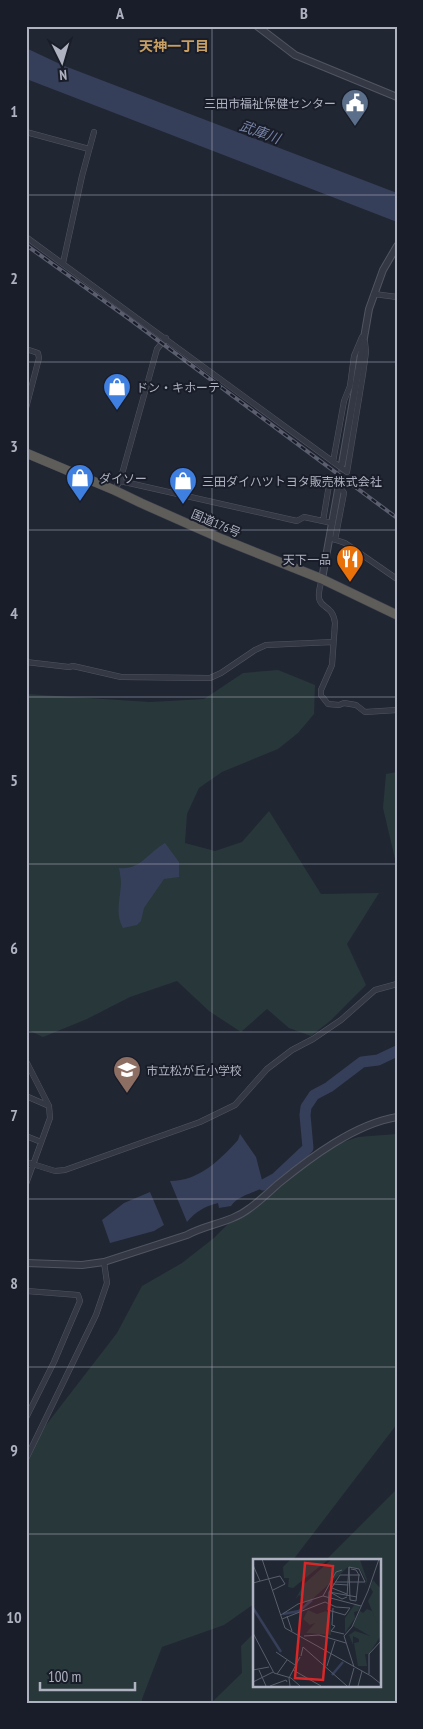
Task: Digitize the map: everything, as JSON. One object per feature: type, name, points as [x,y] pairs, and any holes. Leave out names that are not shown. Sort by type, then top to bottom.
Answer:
[{"type":"highway","name":"国道176号","points":[[26,453],[177,519],[322,579],[397,615]]},
{"type":"street","points":[[258,26],[294,55],[397,96]]},
{"type":"street","points":[[26,132],[89,149]]},
{"type":"street","points":[[62,264],[94,132]]},
{"type":"street","points":[[26,237],[347,472],[366,352],[364,334]]},
{"type":"street","points":[[342,464],[364,334],[374,294],[383,270],[397,246]]},
{"type":"street","points":[[374,294],[397,298]]},
{"type":"street","points":[[333,462],[344,401],[350,386],[354,356],[364,334]]},
{"type":"street","points":[[114,490],[120,481],[157,349],[166,338]]},
{"type":"street","points":[[26,349],[38,353],[39,358],[26,408]]},
{"type":"street","points":[[120,481],[297,521],[304,518],[332,523]]},
{"type":"street","points":[[323,522],[329,485],[333,484],[344,493],[318,591],[320,603],[330,610],[334,616],[332,665],[321,695],[328,704],[344,703],[356,705],[365,712],[397,710]]},
{"type":"street","points":[[332,539],[332,523],[338,490]]},
{"type":"street","points":[[332,539],[345,543],[397,579]]},
{"type":"street","points":[[26,662],[73,666],[122,676],[210,678],[221,673],[255,650],[266,646],[333,642]]},
{"type":"street","points":[[26,1162],[55,1171],[65,1170],[219,1114],[235,1105],[267,1069],[280,1059],[341,1020],[375,990],[397,984]]},
{"type":"street","points":[[26,1061],[50,1106],[50,1118],[26,1184]]},
{"type":"street","points":[[26,1096],[50,1106]]},
{"type":"street","points":[[26,1263],[82,1265],[104,1262],[238,1216],[293,1172],[345,1136],[379,1120],[397,1117]]},
{"type":"street","points":[[26,1136],[41,1142]]},
{"type":"street","points":[[26,1459],[96,1314],[107,1283],[104,1262]]},
{"type":"street","points":[[26,1307],[26,1290],[78,1294],[80,1300],[54,1362],[26,1418]]},
{"type":"shaded area","points":[[278,670],[315,685],[314,714],[298,733],[278,749],[222,772],[199,788],[187,814],[185,843],[215,851],[242,842],[269,811],[321,894],[379,893],[347,944],[366,985],[330,1021],[311,1036],[289,1028],[267,1009],[241,1032],[209,1011],[177,981],[130,997],[87,1019],[43,1037],[26,1029],[26,694],[150,702],[204,699],[243,673]]},
{"type":"shaded area","points":[[397,772],[397,867],[383,808],[386,774]]},
{"type":"shaded area","points":[[397,1134],[397,1424],[294,1559],[253,1559],[253,1605],[224,1625],[162,1647],[142,1703],[26,1703],[26,1451],[117,1333],[142,1286],[182,1263],[214,1238],[242,1210],[303,1156],[358,1137]]},
{"type":"shaded area","points":[[397,1489],[397,1703],[211,1703],[242,1673],[241,1646],[253,1634],[253,1686],[380,1686],[380,1559],[327,1559]]},
{"type":"water","points":[[26,48],[62,65],[397,193],[397,222],[26,79]]},
{"type":"water","points":[[165,843],[179,862],[179,877],[164,879],[144,908],[141,921],[137,925],[123,928],[119,917],[121,884],[119,868],[132,867],[138,864]]},
{"type":"water","points":[[240,1134],[256,1157],[262,1180],[269,1184],[239,1198],[231,1206],[219,1208],[218,1203],[204,1208],[187,1222],[170,1181],[190,1177],[208,1168],[231,1148],[238,1140]]},
{"type":"water","points":[[150,1192],[164,1225],[154,1231],[110,1243],[102,1220],[124,1203]]},
{"type":"waterway","points":[[263,1185],[276,1178],[308,1148],[305,1115],[306,1107],[314,1095],[329,1087],[362,1062],[378,1060],[397,1051]]},
{"type":"tunnel","points":[[338,490],[342,464]]},
{"type":"railway","points":[[26,245],[128,318],[397,518]]},
{"type":"place","name":"三田市福祉保健センター","points":[[355,127]]},
{"type":"place","name":"ドン・キホーテ","points":[[117,411]]},
{"type":"place","name":"ダイソー","points":[[80,502]]},
{"type":"place","name":"三田ダイハツトヨタ販売株式会社","points":[[183,505]]},
{"type":"place","name":"天下一品","points":[[350,583]]},
{"type":"place","name":"市立松が丘小学校","points":[[127,1094]]},
{"type":"district","name":"天神一丁目","points":[[174,46]]},
{"type":"water label","name":"武庫川","points":[[260,132]]}]
